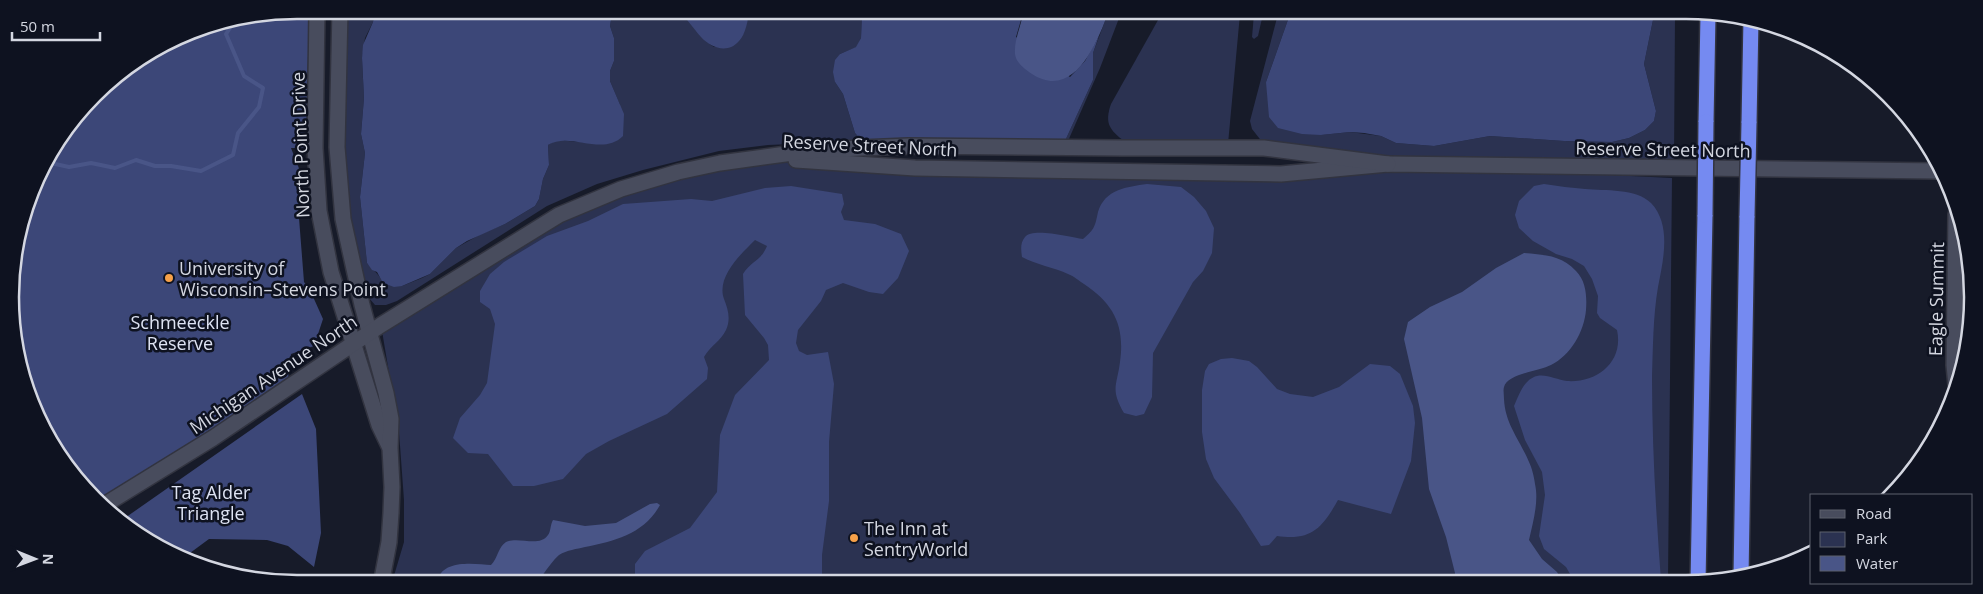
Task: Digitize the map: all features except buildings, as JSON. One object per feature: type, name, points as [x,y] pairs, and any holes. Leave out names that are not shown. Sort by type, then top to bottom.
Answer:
[{"type":"highway","points":[[1698,575],[1708,19]]},
{"type":"highway","points":[[1741,570],[1750,26]]},
{"type":"street","name":"North Point Drive","points":[[318,19],[315,148],[318,211],[331,272],[379,426],[390,448]]},
{"type":"street","name":"North Point Drive","points":[[340,19],[337,147],[340,190],[349,251],[391,419],[391,514],[389,542],[383,575]]},
{"type":"street","name":"Reserve Street North","points":[[765,158],[815,150],[908,146],[1233,147],[1264,148],[1388,164]]},
{"type":"street","name":"Michigan Avenue North","points":[[109,502],[213,438],[368,333],[559,214],[621,189],[678,172],[720,163],[765,158]]},
{"type":"street","name":"Reserve Street North","points":[[765,158],[916,168],[1281,174],[1388,164],[1934,171]]},
{"type":"street","name":"Eagle Summit","points":[[1955,370],[1956,229]]},
{"type":"green space","name":"Schmeeckle Reserve","points":[[279,19],[309,19],[306,148],[291,148],[300,171],[299,218],[304,282],[310,290],[323,319],[314,346],[291,354],[287,387],[109,502],[100,494],[66,452],[47,420],[40,403],[24,351],[19,315],[19,279],[28,225],[47,174],[76,128],[100,100],[142,66],[174,47],[191,40],[243,24]]},
{"type":"green space","points":[[346,19],[373,19],[365,38],[362,59],[364,98],[361,134],[365,153],[360,197],[367,263],[378,274],[383,283],[402,286],[430,274],[456,248],[481,234],[505,224],[535,206],[539,199],[543,179],[549,165],[548,145],[556,140],[605,144],[620,105],[610,81],[610,71],[614,61],[614,38],[610,26],[611,19],[687,19],[708,43],[714,47],[743,34],[748,19],[862,19],[861,38],[857,47],[840,54],[835,82],[843,94],[855,133],[862,141],[768,145],[719,151],[643,170],[597,184],[547,206],[397,301],[386,305],[375,305],[369,298],[350,221],[344,138]]},
{"type":"green space","points":[[374,19],[611,19],[610,26],[614,38],[614,61],[610,71],[610,81],[624,114],[623,136],[615,142],[606,144],[557,141],[548,145],[549,165],[543,179],[539,199],[535,206],[505,224],[456,248],[430,274],[402,286],[394,287],[383,283],[377,272],[372,270],[367,263],[360,197],[365,153],[361,134],[364,98],[362,58],[363,45]]},
{"type":"green space","points":[[748,19],[741,38],[735,45],[725,48],[715,47],[705,41],[687,20]]},
{"type":"green space","points":[[862,19],[1021,19],[1016,37],[1070,77],[1085,61],[1099,36],[1093,53],[1093,80],[1065,141],[862,141],[855,133],[843,94],[835,82],[833,72],[835,60],[840,54],[856,47],[861,38]]},
{"type":"green space","points":[[1106,19],[1119,19],[1100,68],[1068,141],[1065,141],[1093,80],[1093,53]]},
{"type":"green space","points":[[1159,19],[1240,19],[1228,144],[1125,142],[1112,130],[1108,122],[1111,104]]},
{"type":"green space","points":[[1254,19],[1262,19],[1258,36],[1254,39],[1252,37]]},
{"type":"green space","points":[[1277,19],[1288,19],[1266,82],[1321,135],[1350,132],[1381,136],[1396,143],[1434,146],[1490,136],[1612,142],[1629,138],[1645,130],[1654,121],[1656,111],[1644,64],[1653,19],[1675,19],[1674,162],[1408,158],[1263,143],[1252,129],[1250,121]]},
{"type":"green space","points":[[1288,19],[1653,19],[1644,64],[1656,111],[1654,121],[1645,130],[1629,138],[1612,142],[1490,136],[1434,146],[1396,143],[1381,136],[1364,133],[1302,134],[1278,128],[1269,117],[1266,82]]},
{"type":"green space","points":[[765,158],[1231,172],[1388,164],[1672,178],[1668,575],[394,575],[404,542],[404,500],[399,432],[381,325],[589,201]]},
{"type":"green space","points":[[1147,184],[1181,187],[1194,197],[1206,211],[1214,228],[1212,253],[1203,271],[1193,282],[1153,353],[1152,397],[1144,414],[1136,416],[1124,413],[1117,398],[1116,388],[1121,337],[1119,327],[1110,308],[1094,292],[1072,276],[1022,257],[1021,247],[1025,237],[1035,233],[1052,233],[1083,239],[1094,227],[1101,204],[1106,198],[1118,190]]},
{"type":"green space","points":[[1544,184],[1580,189],[1620,191],[1637,195],[1651,203],[1658,212],[1662,222],[1664,255],[1655,309],[1652,377],[1661,575],[1571,575],[1566,567],[1544,549],[1539,536],[1545,495],[1542,472],[1525,440],[1514,406],[1529,380],[1537,376],[1578,381],[1598,374],[1612,361],[1618,341],[1617,330],[1600,318],[1597,313],[1598,296],[1592,279],[1584,266],[1572,259],[1556,254],[1533,241],[1519,228],[1515,215],[1519,201],[1534,186]]},
{"type":"green space","points":[[791,186],[842,194],[844,204],[841,212],[844,220],[875,224],[901,234],[909,251],[898,278],[883,294],[869,292],[843,283],[826,290],[821,301],[798,330],[796,343],[799,351],[807,355],[828,352],[834,384],[829,442],[829,501],[822,555],[822,575],[635,575],[635,564],[645,551],[690,528],[717,492],[720,435],[735,395],[769,360],[768,345],[745,315],[743,274],[762,255],[767,246],[755,240],[731,266],[727,274],[722,291],[729,318],[724,334],[704,357],[708,368],[707,379],[667,414],[586,454],[563,479],[534,486],[513,486],[488,454],[468,453],[453,438],[460,418],[480,395],[487,383],[495,324],[490,309],[480,302],[480,291],[490,274],[504,262],[547,236],[588,221],[623,204],[691,199],[712,201],[765,188]]},
{"type":"green space","points":[[1232,358],[1249,361],[1277,389],[1290,394],[1313,397],[1339,387],[1370,364],[1390,366],[1400,374],[1413,406],[1415,423],[1411,461],[1391,514],[1338,500],[1327,518],[1315,530],[1299,536],[1277,536],[1269,545],[1261,546],[1214,478],[1206,459],[1202,432],[1202,390],[1205,371],[1209,364],[1221,359]]},
{"type":"green space","name":"Tag Alder Triangle","points":[[302,394],[316,429],[321,533],[314,567],[288,546],[267,540],[209,539],[190,554],[158,538],[127,517]]},
{"type":"water","points":[[1022,19],[1105,19],[1090,53],[1082,65],[1072,74],[1060,80],[1047,80],[1027,70],[1019,63],[1016,57],[1016,43]]},
{"type":"water","points":[[1524,253],[1539,254],[1558,259],[1570,266],[1576,271],[1584,284],[1586,294],[1585,318],[1579,334],[1570,349],[1558,361],[1546,367],[1517,376],[1506,383],[1504,387],[1507,416],[1530,464],[1535,481],[1536,505],[1529,540],[1542,559],[1559,575],[1455,575],[1446,537],[1429,489],[1422,418],[1404,339],[1408,322],[1430,307],[1462,292],[1496,268]]},
{"type":"water","points":[[657,503],[660,505],[646,523],[628,535],[562,553],[543,575],[440,575],[447,568],[461,564],[491,565],[506,542],[517,540],[539,541],[544,539],[549,533],[553,520],[585,526],[616,523],[650,504]]},
{"type":"waterway","points":[[53,164],[69,167],[91,163],[115,168],[136,160],[155,166],[171,166],[201,171],[233,155],[238,133],[259,107],[263,88],[244,76],[226,34],[231,27]]},
{"type":"place","name":"University of Wisconsin–Stevens Point","points":[[169,278]]},
{"type":"place","name":"The Inn at SentryWorld","points":[[854,538]]}]
